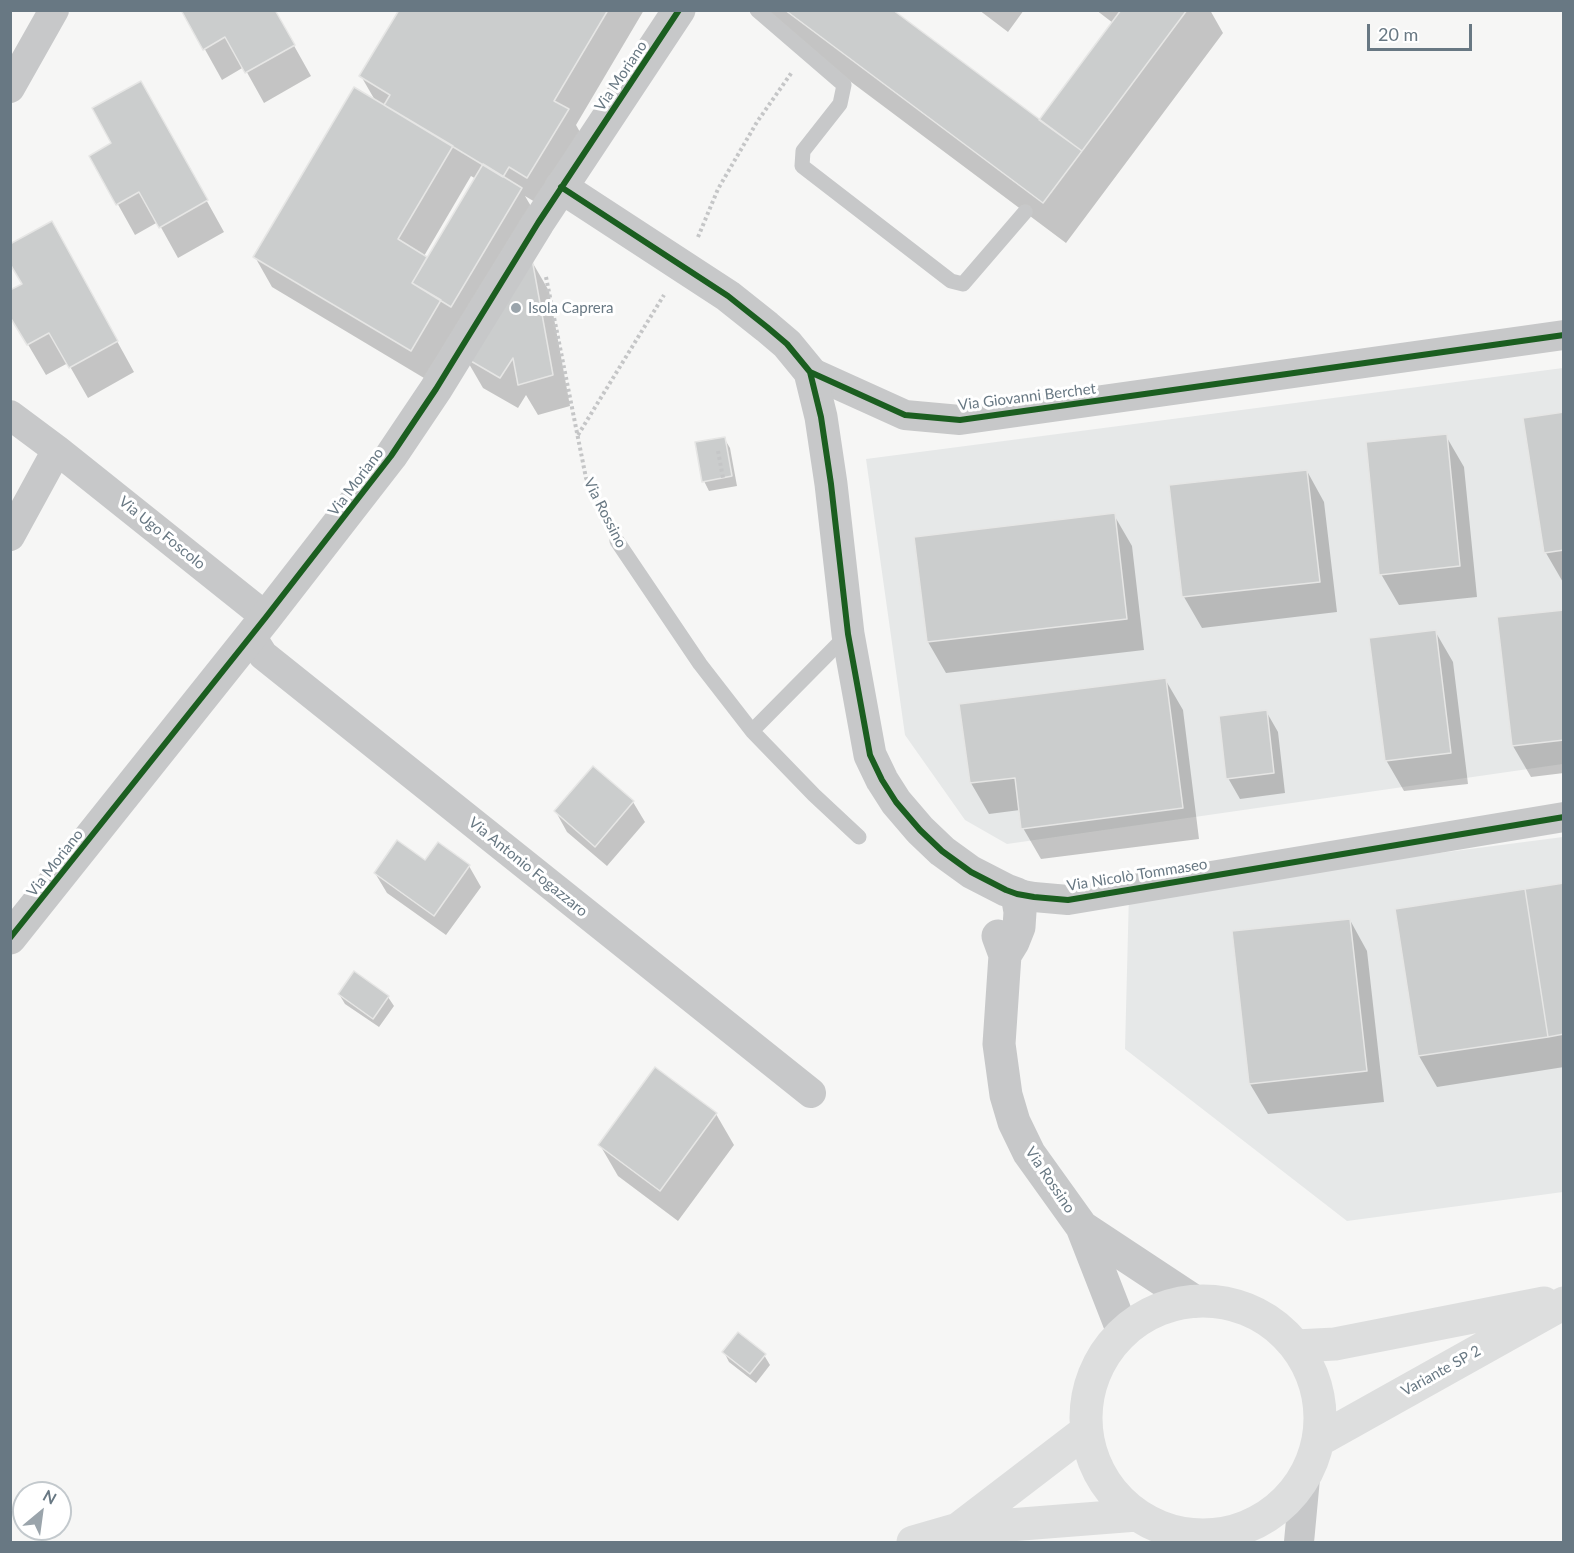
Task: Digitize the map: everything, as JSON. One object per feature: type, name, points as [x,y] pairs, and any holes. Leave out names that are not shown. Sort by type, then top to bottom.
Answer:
[{"type":"main road","points":[[1194,1301],[1223,1302],[1250,1311],[1275,1326],[1296,1346],[1312,1374],[1320,1407],[1319,1440],[1305,1478],[1290,1497],[1272,1514],[1250,1526],[1206,1539],[1168,1531],[1137,1515],[1112,1493],[1094,1464],[1086,1431],[1086,1404],[1092,1377],[1105,1353],[1123,1332],[1144,1316],[1168,1306],[1194,1301]]},
{"type":"main road","name":"Variante SP 2","points":[[1296,1346],[1335,1344],[1563,1301]]},
{"type":"main road","name":"Variante SP 2","points":[[1319,1440],[1563,1301]]},
{"type":"main road","points":[[958,1529],[1086,1431]]},
{"type":"main road","points":[[914,1542],[958,1529],[1137,1515]]},
{"type":"street","points":[[10,88],[54,10]]},
{"type":"street","name":"Via Moriano","points":[[10,938],[391,456],[556,195],[679,10]]},
{"type":"street","points":[[556,195],[810,372]]},
{"type":"street","name":"Via Giovanni Berchet","points":[[810,372],[905,415],[960,420],[1563,335]]},
{"type":"street","name":"Via Nicolò Tommaseo","points":[[810,372],[831,484],[848,634],[870,755],[896,802],[920,830],[942,851],[971,872],[1012,892],[1034,897],[1068,900],[1563,817]]},
{"type":"street","name":"Via Ugo Foscolo","points":[[10,415],[57,450],[258,627]]},
{"type":"street","points":[[10,536],[57,450]]},
{"type":"street","name":"Via Antonio Fogazzaro","points":[[258,627],[263,655],[811,1093]]},
{"type":"street","name":"Via Rossino","points":[[1012,892],[996,924],[1005,956],[999,1044],[1006,1095],[1014,1122],[1029,1152],[1082,1227],[1123,1332]]},
{"type":"street","name":"Via Rossino","points":[[1082,1227],[1194,1301]]},
{"type":"street","points":[[1299,1542],[1305,1478]]},
{"type":"lane","points":[[757,10],[844,86],[840,104],[803,151],[802,166],[951,281],[963,284],[1025,212]]},
{"type":"lane","name":"Via Rossino","points":[[616,541],[700,664],[752,731],[814,795],[859,837]]},
{"type":"lane","points":[[752,731],[848,634]]},
{"type":"path","points":[[718,451],[723,478]]},
{"type":"shaded area","points":[[1563,368],[1563,764],[1007,844],[965,820],[905,735],[866,459]]},
{"type":"shaded area","points":[[1563,837],[1563,1192],[1347,1221],[1125,1049],[1129,893]]},
{"type":"building","points":[[181,10],[275,10],[295,45],[245,73],[225,37],[203,50]]},
{"type":"building","points":[[399,10],[608,10],[554,101],[569,109],[527,178],[509,167],[503,177],[384,105],[390,95],[359,76]]},
{"type":"building","points":[[785,10],[893,10],[1082,151],[1043,203]]},
{"type":"building","points":[[1121,10],[1187,10],[1082,151],[1039,120]]},
{"type":"building","points":[[141,81],[208,200],[159,228],[139,192],[116,205],[89,156],[111,143],[92,108]]},
{"type":"building","points":[[354,87],[453,146],[398,239],[427,257],[412,283],[441,300],[411,351],[253,257]]},
{"type":"building","points":[[483,164],[522,188],[451,307],[412,283]]},
{"type":"building","points":[[52,221],[118,341],[69,368],[49,333],[27,345],[10,317],[10,290],[22,284],[10,264],[10,244]]},
{"type":"building","name":"Isola Caprera","points":[[532,259],[553,375],[518,385],[513,358],[500,378],[464,357]]},
{"type":"building","points":[[1564,412],[1564,550],[1544,553],[1523,418]]},
{"type":"building","points":[[1447,434],[1460,566],[1379,575],[1366,442]]},
{"type":"building","points":[[725,437],[732,476],[702,482],[695,442]]},
{"type":"building","points":[[1307,470],[1320,582],[1182,597],[1169,485]]},
{"type":"building","points":[[1115,513],[1127,619],[927,642],[914,537]]},
{"type":"building","points":[[1564,610],[1564,740],[1512,746],[1497,617]]},
{"type":"building","points":[[1436,630],[1451,753],[1385,761],[1369,638]]},
{"type":"building","points":[[1166,678],[1183,808],[1021,829],[1015,778],[970,783],[959,704]]},
{"type":"building","points":[[1267,710],[1274,773],[1226,779],[1219,716]]},
{"type":"building","points":[[593,766],[634,801],[595,847],[554,811]]},
{"type":"building","points":[[397,840],[425,860],[438,842],[470,865],[434,916],[374,873]]},
{"type":"building","points":[[1564,883],[1564,1034],[1548,1037],[1525,889]]},
{"type":"building","points":[[1525,889],[1548,1037],[1418,1056],[1395,909]]},
{"type":"building","points":[[1350,919],[1367,1071],[1249,1084],[1232,931]]},
{"type":"building","points":[[354,971],[389,996],[373,1019],[338,994]]},
{"type":"building","points":[[655,1067],[717,1113],[660,1191],[598,1145]]},
{"type":"building","points":[[738,1332],[766,1354],[750,1374],[722,1352]]},
{"type":"cycle path","points":[[10,938],[391,456],[436,389],[538,223],[679,10]]},
{"type":"cycle path","points":[[561,187],[728,296],[787,344],[810,372],[905,415],[960,420],[1564,335]]},
{"type":"cycle path","points":[[810,372],[821,417],[848,634],[870,755],[896,802],[920,830],[942,851],[971,872],[1017,894],[1068,900],[1564,817]]},
{"type":"place","name":"Isola Caprera","points":[[516,308]]}]
